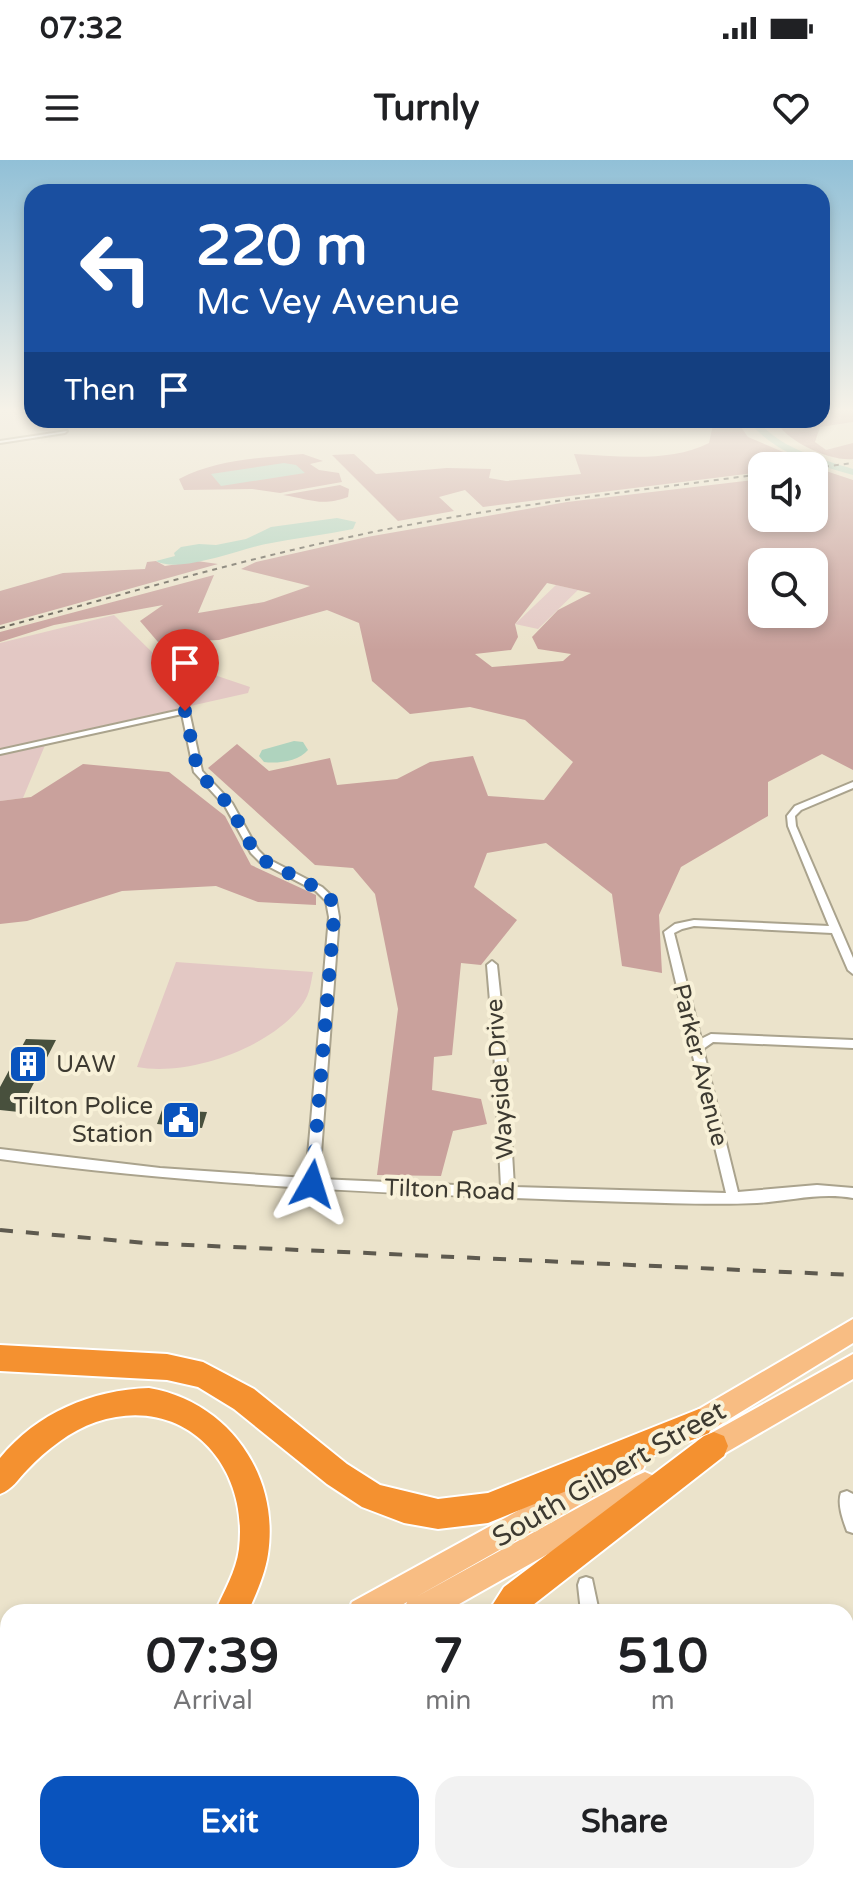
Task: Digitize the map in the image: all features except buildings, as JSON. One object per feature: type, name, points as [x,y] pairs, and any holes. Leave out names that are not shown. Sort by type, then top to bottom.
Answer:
[{"type":"highway","points":[[0,1358],[167,1367],[203,1375],[244,1399],[337,1474],[372,1497],[404,1508],[438,1514],[488,1508],[706,1434]]},
{"type":"highway","points":[[0,1480],[18,1456],[51,1428],[93,1409],[135,1401],[176,1406],[212,1428],[237,1460],[251,1497],[255,1546],[234,1604]]},
{"type":"highway","points":[[510,1604],[706,1434]]},
{"type":"main road","name":"South Gilbert Street","points":[[430,1604],[706,1434],[853,1330]]},
{"type":"main road","name":"South Gilbert Street","points":[[377,1604],[706,1434],[853,1366]]},
{"type":"street","points":[[0,752],[185,711],[198,772],[229,805],[254,851],[263,860],[319,889],[331,900],[334,917],[312,1184]]},
{"type":"street","points":[[853,785],[798,808],[791,816],[792,826],[853,970]]},
{"type":"street","name":"Parker Avenue","points":[[733,1197],[669,932],[694,923],[837,930]]},
{"type":"street","name":"Wayside Drive","points":[[492,965],[508,1192]]},
{"type":"street","points":[[695,1049],[711,1038],[853,1044]]},
{"type":"street","name":"Tilton Road","points":[[0,1154],[95,1167],[312,1184],[733,1197],[837,1189],[853,1193]]},
{"type":"street","points":[[847,1499],[853,1525]]},
{"type":"street","points":[[586,1585],[589,1604]]},
{"type":"shaded area","points":[[183,488],[306,488],[280,493],[252,489]]},
{"type":"shaded area","points":[[320,488],[349,489],[348,497],[330,501],[283,495]]},
{"type":"shaded area","points":[[365,488],[631,488],[483,507],[465,490],[439,497],[454,511],[398,521]]},
{"type":"shaded area","points":[[682,488],[748,488],[748,532],[828,532],[828,488],[853,488],[853,770],[822,754],[768,782],[768,816],[681,867],[659,915],[662,973],[622,966],[612,894],[546,843],[487,853],[474,887],[517,920],[481,965],[461,963],[452,1055],[434,1057],[432,1090],[481,1099],[487,1124],[453,1131],[441,1176],[377,1175],[398,1009],[375,894],[353,868],[315,865],[208,768],[237,744],[269,771],[330,758],[337,785],[397,779],[430,762],[473,756],[488,796],[544,800],[573,762],[525,720],[470,707],[410,714],[372,681],[359,623],[327,610],[219,640],[158,642],[140,621],[163,605],[54,625],[0,642],[0,632],[214,575],[198,613],[264,602],[310,586],[241,569],[256,562],[367,537],[567,502]],"holes":[[[547,583],[591,593],[558,610],[532,637],[538,649],[571,654],[563,661],[492,667],[475,654],[511,650],[518,637],[515,624]]]},
{"type":"shaded area","points":[[337,518],[356,522],[353,529],[266,544],[194,563],[180,565],[156,561],[175,556],[174,553],[181,547],[216,545],[246,539],[271,527]]},
{"type":"shaded area","points":[[156,561],[165,566],[197,561],[218,564],[0,625],[0,591],[63,573],[145,569],[147,562]]},
{"type":"shaded area","points":[[556,585],[578,590],[538,629],[515,624]]},
{"type":"shaded area","points":[[114,615],[155,655],[250,687],[248,693],[48,738],[23,798],[0,801],[0,643]]},
{"type":"shaded area","points":[[294,741],[303,742],[308,750],[299,757],[282,762],[264,762],[259,756],[262,750]]},
{"type":"shaded area","points":[[83,764],[169,772],[225,816],[251,865],[316,895],[316,905],[258,902],[216,886],[122,891],[27,921],[0,924],[0,801],[31,797]]},
{"type":"shaded area","points":[[176,962],[313,972],[304,1002],[273,1033],[252,1045],[205,1063],[158,1069],[137,1067]]},
{"type":"railway","points":[[0,628],[335,540],[430,521],[655,488]]},
{"type":"railway","points":[[0,1230],[145,1243],[853,1275]]},
{"type":"place","name":"UAW","points":[[28,1064]]},
{"type":"place","name":"Tilton Police Station","points":[[181,1120]]},
{"type":"route","points":[[185,711],[192,756],[198,772],[238,817],[254,851],[263,860],[319,889],[331,900],[334,917],[312,1184]]}]
